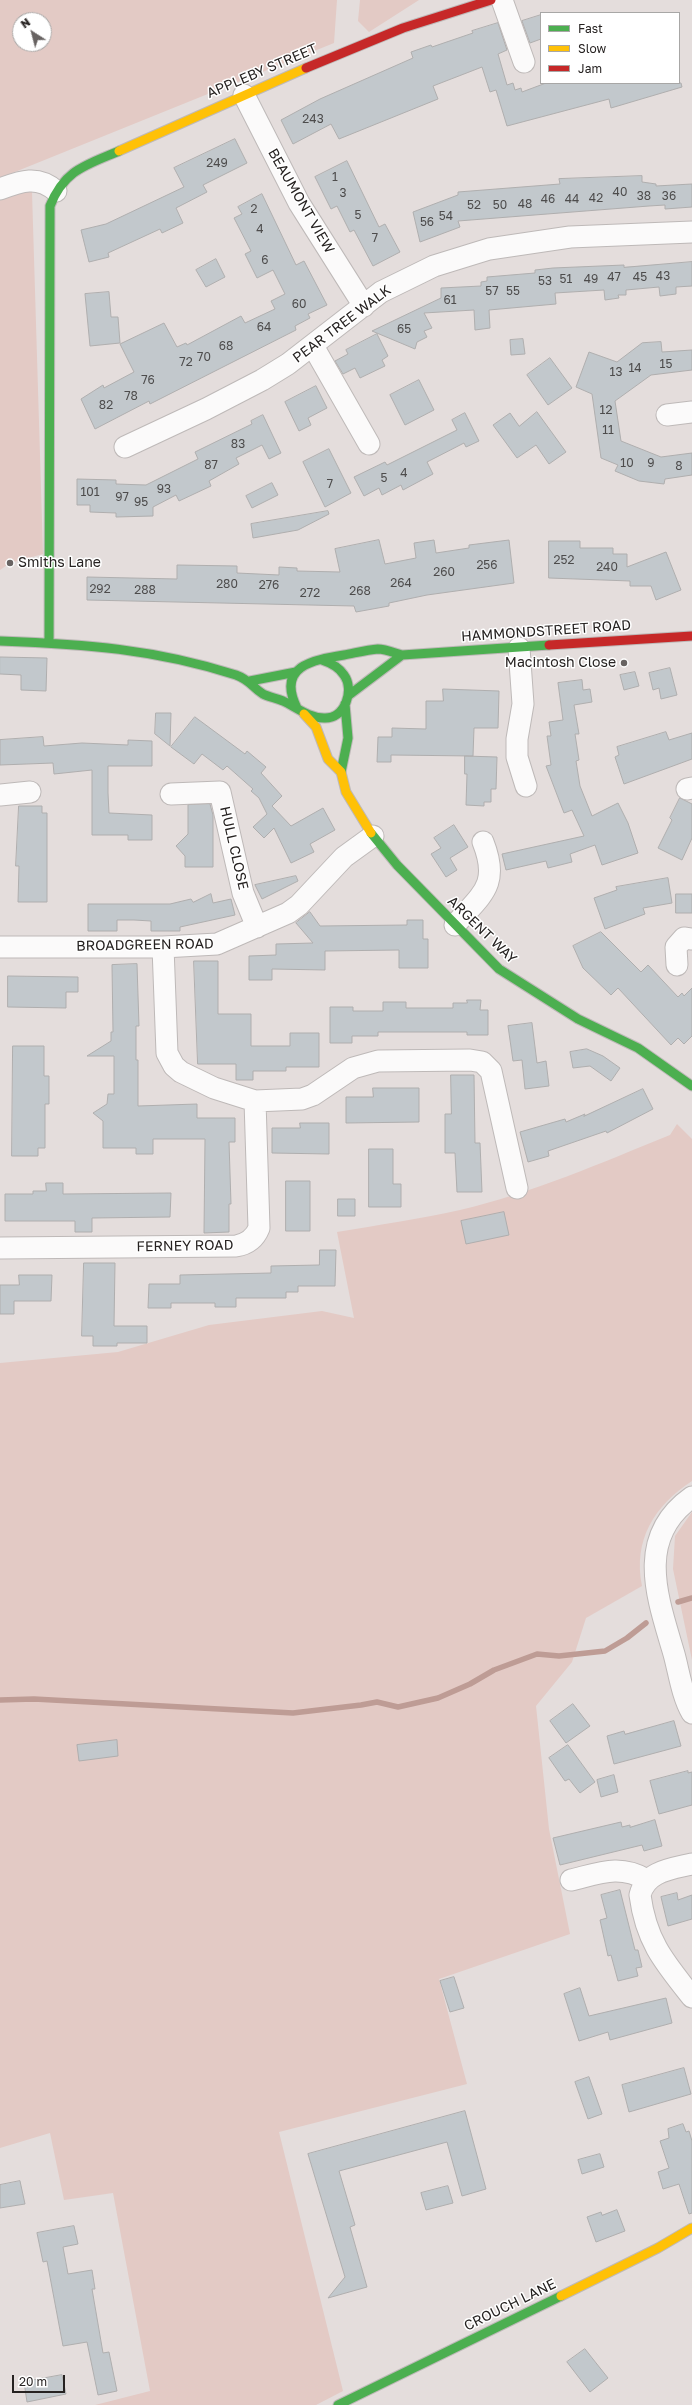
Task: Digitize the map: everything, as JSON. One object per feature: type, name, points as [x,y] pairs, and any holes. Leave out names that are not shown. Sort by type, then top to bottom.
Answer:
[{"type":"street","name":"APPLEBY STREET","points":[[56,191],[69,176],[82,167],[244,94],[341,52],[403,28],[491,0]]},
{"type":"street","points":[[502,0],[524,62]]},
{"type":"street","name":"BEAUMONT VIEW","points":[[244,94],[299,203],[364,306]]},
{"type":"street","points":[[0,188],[20,181],[37,180],[48,184],[56,191],[50,206],[49,643]]},
{"type":"street","name":"PEAR TREE WALK","points":[[125,447],[206,409],[262,380],[313,346],[364,306],[400,282],[434,266],[488,249],[570,237],[692,232]]},
{"type":"street","points":[[313,346],[369,444]]},
{"type":"street","points":[[667,415],[692,412]]},
{"type":"street","name":"HAMMONDSTREET ROAD","points":[[250,681],[296,672],[303,665],[312,660],[322,660],[379,649],[402,655],[692,636]]},
{"type":"street","name":"HAMMONDSTREET ROAD","points":[[0,641],[102,645],[180,657],[250,681],[263,694],[312,718],[331,717],[346,704]]},
{"type":"street","points":[[519,648],[523,704],[517,739],[517,757],[526,786]]},
{"type":"street","points":[[349,695],[402,655]]},
{"type":"street","points":[[322,660],[332,662],[347,676],[349,695],[346,704]]},
{"type":"street","points":[[296,672],[291,681],[290,691],[300,711]]},
{"type":"street","name":"ARGENT WAY","points":[[346,704],[350,724],[346,755],[341,772],[346,792],[372,836],[397,865],[499,969],[578,1019],[638,1048],[692,1085]]},
{"type":"street","name":"ARGENT WAY","points":[[300,711],[316,727],[328,759],[341,772]]},
{"type":"street","points":[[0,796],[30,792]]},
{"type":"street","name":"HULL CLOSE","points":[[171,794],[220,792],[243,893],[257,928]]},
{"type":"street","name":"BROADGREEN ROAD","points":[[0,947],[162,947],[218,944],[257,928],[299,906],[344,857],[372,836]]},
{"type":"street","points":[[455,925],[486,889],[491,877],[490,866],[483,842]]},
{"type":"street","points":[[677,965],[676,947],[684,938],[692,939]]},
{"type":"street","points":[[162,947],[167,1053],[170,1060],[181,1072],[220,1090],[255,1101],[302,1099],[313,1095],[353,1068],[378,1061],[470,1060],[482,1062],[491,1071],[517,1188]]},
{"type":"street","name":"FERNEY ROAD","points":[[0,1248],[236,1246],[247,1242],[256,1235],[259,1228],[255,1101]]},
{"type":"street","points":[[692,1497],[675,1512],[667,1523],[660,1536],[654,1566],[659,1601],[692,1713]]},
{"type":"street","points":[[692,1864],[660,1872],[647,1880],[640,1895],[654,1945],[660,1956],[692,1997]]},
{"type":"street","points":[[571,1880],[606,1872],[626,1870],[647,1880]]},
{"type":"street","name":"CROUCH LANE","points":[[338,2405],[658,2248],[692,2228]]},
{"type":"shaded area","points":[[0,0],[337,0],[334,43],[0,178]]},
{"type":"shaded area","points":[[360,0],[419,0],[369,32],[358,21]]},
{"type":"shaded area","points":[[27,190],[32,192],[43,554],[10,563],[0,570],[0,200]]},
{"type":"shaded area","points":[[677,1124],[692,1139],[692,1481],[667,1501],[649,1526],[644,1539],[641,1554],[640,1569],[642,1586],[586,1618],[572,1662],[536,1706],[549,1829],[570,1934],[439,1979],[467,2084],[279,2132],[343,2391],[316,2405],[95,2405],[150,2391],[113,2193],[64,2200],[50,2133],[0,2148],[0,1363],[118,1352],[209,1325],[322,1311],[354,1318],[337,1232],[460,1210],[513,1195],[566,1177],[670,1135]]},
{"type":"shaded area","points":[[692,1512],[692,1660],[673,1569],[675,1536]]},
{"type":"building","points":[[540,15],[540,39],[530,43],[522,21]]},
{"type":"building","points":[[498,23],[507,50],[498,54],[507,85],[513,83],[515,90],[521,88],[522,92],[543,84],[681,83],[682,87],[611,108],[609,99],[507,126],[496,90],[490,92],[482,67],[433,86],[438,99],[339,139],[331,124],[293,144],[281,120],[320,99],[413,58],[411,52],[431,45],[432,47],[473,33],[472,31]]},
{"type":"building","points":[[235,139],[247,163],[203,185],[207,192],[176,208],[183,223],[162,233],[160,229],[108,253],[109,257],[89,262],[81,230],[106,224],[184,187],[174,168]]},
{"type":"building","points":[[347,161],[379,227],[385,224],[400,252],[373,266],[354,230],[350,232],[337,206],[331,209],[315,177]]},
{"type":"building","points":[[642,176],[642,182],[656,184],[656,186],[692,184],[692,207],[665,209],[665,205],[458,221],[460,227],[420,242],[413,212],[458,195],[458,192],[560,184],[559,179]]},
{"type":"building","points":[[262,194],[296,265],[304,261],[327,305],[308,314],[310,318],[295,326],[296,330],[150,404],[149,401],[95,429],[81,399],[103,385],[104,388],[134,372],[120,344],[164,323],[177,347],[186,343],[187,345],[241,316],[245,323],[275,309],[271,301],[285,294],[273,270],[257,278],[245,254],[251,251],[234,218],[242,214],[238,207]]},
{"type":"building","points":[[216,259],[225,277],[206,287],[196,270]]},
{"type":"building","points":[[692,262],[692,286],[676,287],[676,294],[660,296],[659,287],[626,290],[626,295],[618,295],[619,298],[605,300],[604,290],[555,293],[556,304],[489,310],[490,328],[475,330],[474,310],[424,313],[432,328],[424,331],[427,337],[417,342],[415,349],[372,331],[441,298],[441,288],[481,286],[481,282],[487,281],[487,277],[535,273],[535,270],[553,268],[624,265],[624,267]]},
{"type":"building","points":[[109,292],[111,317],[118,317],[120,343],[90,346],[85,294]]},
{"type":"building","points":[[377,334],[388,356],[382,360],[385,366],[360,378],[355,368],[343,374],[335,361],[348,354],[346,350]]},
{"type":"building","points":[[523,339],[525,354],[511,355],[510,340]]},
{"type":"building","points":[[661,342],[662,352],[692,350],[692,370],[651,375],[615,401],[621,441],[661,457],[692,453],[692,475],[665,479],[664,484],[639,481],[615,471],[618,465],[601,458],[592,394],[576,387],[589,352],[617,362],[642,343]]},
{"type":"building","points":[[550,358],[572,388],[548,405],[527,375]]},
{"type":"building","points":[[419,380],[434,410],[405,425],[390,395]]},
{"type":"building","points":[[316,386],[327,408],[308,418],[311,425],[299,431],[285,402]]},
{"type":"building","points":[[537,412],[566,452],[549,464],[536,445],[517,458],[493,425],[510,413],[519,426]]},
{"type":"building","points":[[465,413],[479,441],[466,447],[464,443],[427,462],[433,474],[403,490],[401,485],[382,495],[379,488],[364,496],[354,477],[385,462],[387,465],[457,430],[452,420]]},
{"type":"building","points":[[263,415],[281,453],[269,459],[262,445],[236,458],[239,464],[209,481],[211,486],[179,501],[176,495],[153,507],[153,516],[116,517],[116,513],[90,512],[90,505],[77,505],[77,479],[116,480],[116,484],[146,485],[198,459],[195,452],[252,424],[251,421]]},
{"type":"building","points":[[329,449],[351,493],[325,507],[303,462]]},
{"type":"building","points":[[272,483],[278,495],[252,508],[246,496]]},
{"type":"building","points":[[328,511],[329,514],[298,530],[253,538],[251,524]]},
{"type":"building","points":[[379,540],[385,564],[416,558],[414,543],[434,540],[436,553],[469,548],[469,545],[509,540],[514,583],[427,595],[389,603],[389,606],[356,612],[354,606],[87,600],[87,577],[177,579],[177,565],[237,566],[237,573],[279,575],[279,567],[297,568],[297,571],[340,572],[335,549]]},
{"type":"building","points":[[549,541],[580,541],[580,548],[613,548],[613,554],[627,554],[627,567],[666,552],[681,590],[656,600],[651,586],[630,586],[630,581],[549,578]]},
{"type":"building","points":[[0,657],[47,658],[46,691],[21,690],[21,675],[0,674]]},
{"type":"building","points":[[670,668],[677,695],[661,699],[659,688],[653,690],[649,673]]},
{"type":"building","points":[[635,672],[639,686],[624,690],[620,675]]},
{"type":"building","points":[[582,680],[583,690],[590,689],[592,702],[574,705],[579,734],[575,734],[579,760],[576,761],[580,786],[592,816],[618,803],[628,823],[638,853],[602,865],[595,845],[570,854],[572,862],[548,868],[546,861],[506,870],[502,854],[584,836],[572,810],[564,813],[546,766],[551,765],[547,736],[551,736],[549,722],[563,720],[558,683]]},
{"type":"building","points":[[443,689],[499,691],[498,728],[474,728],[473,756],[391,755],[391,762],[377,762],[378,737],[392,737],[392,728],[426,729],[426,701],[443,701]]},
{"type":"building","points":[[156,713],[171,713],[170,746],[155,734]]},
{"type":"building","points":[[195,717],[245,754],[247,751],[266,767],[261,773],[282,796],[272,806],[291,826],[323,808],[335,830],[310,844],[314,852],[291,863],[274,828],[264,838],[253,827],[267,814],[259,798],[251,791],[253,789],[227,766],[223,770],[202,754],[194,764],[171,747]]},
{"type":"building","points":[[666,732],[669,740],[692,733],[692,759],[624,784],[615,757],[619,755],[617,747]]},
{"type":"building","points":[[43,737],[44,746],[82,743],[128,745],[128,740],[152,741],[152,766],[108,766],[108,793],[109,813],[152,815],[152,840],[128,840],[128,835],[92,835],[92,770],[54,774],[53,763],[0,765],[0,740]]},
{"type":"building","points":[[465,756],[497,757],[496,789],[491,789],[491,802],[484,802],[484,806],[466,805],[467,774],[465,774]]},
{"type":"building","points":[[680,798],[692,804],[692,838],[682,860],[658,848],[672,820],[670,818]]},
{"type":"building","points":[[210,804],[213,815],[213,867],[185,867],[185,856],[176,846],[188,834],[188,805]]},
{"type":"building","points":[[19,806],[42,806],[42,813],[47,813],[47,902],[18,902],[19,866],[16,866]]},
{"type":"building","points":[[454,825],[468,847],[450,858],[457,870],[446,877],[431,854],[441,848],[434,838]]},
{"type":"building","points":[[296,876],[298,881],[262,899],[255,885]]},
{"type":"building","points":[[668,878],[672,903],[643,908],[645,914],[605,929],[594,898],[617,890],[616,887]]},
{"type":"building","points":[[211,894],[213,903],[231,899],[235,915],[180,927],[180,931],[151,931],[151,921],[117,920],[117,931],[88,931],[88,904],[170,904],[191,899],[193,902]]},
{"type":"building","points":[[676,894],[692,894],[692,913],[676,913]]},
{"type":"building","points":[[310,912],[320,926],[407,925],[407,920],[423,920],[423,939],[428,939],[428,968],[399,968],[399,950],[325,951],[325,970],[272,969],[272,980],[249,980],[249,956],[276,955],[276,944],[313,943],[296,923]]},
{"type":"building","points":[[601,932],[641,972],[648,965],[678,997],[682,993],[684,996],[692,988],[692,1036],[684,1044],[678,1038],[671,1045],[618,988],[611,995],[583,968],[573,946]]},
{"type":"building","points":[[194,961],[218,961],[218,1014],[251,1014],[251,1046],[290,1046],[290,1033],[319,1033],[319,1067],[286,1067],[286,1071],[253,1071],[253,1080],[236,1080],[236,1064],[198,1064]]},
{"type":"building","points":[[137,964],[139,1026],[136,1026],[136,1060],[138,1060],[138,1106],[197,1104],[197,1118],[235,1118],[235,1142],[229,1142],[231,1204],[229,1204],[229,1232],[204,1233],[205,1139],[153,1139],[153,1154],[136,1154],[136,1148],[103,1148],[103,1121],[93,1113],[107,1104],[108,1094],[114,1094],[114,1056],[87,1056],[111,1041],[111,1032],[113,1032],[112,965]]},
{"type":"building","points":[[8,976],[78,977],[78,992],[66,992],[66,1008],[8,1007]]},
{"type":"building","points":[[467,1000],[481,1000],[480,1010],[488,1010],[488,1035],[467,1035],[467,1032],[378,1032],[378,1036],[352,1036],[352,1043],[330,1043],[330,1007],[353,1007],[353,1011],[383,1011],[383,1002],[406,1002],[406,1008],[453,1008],[453,1003],[467,1003]]},
{"type":"building","points":[[532,1023],[537,1063],[546,1061],[549,1086],[525,1089],[522,1060],[513,1061],[508,1026]]},
{"type":"building","points":[[13,1046],[44,1046],[44,1076],[49,1076],[49,1104],[45,1104],[45,1148],[38,1148],[38,1156],[12,1156]]},
{"type":"building","points":[[587,1049],[603,1056],[620,1068],[611,1081],[590,1066],[573,1068],[570,1052]]},
{"type":"building","points":[[451,1075],[474,1075],[475,1143],[480,1143],[482,1192],[457,1192],[455,1153],[445,1153],[445,1114],[451,1114]]},
{"type":"building","points":[[373,1088],[419,1088],[419,1122],[346,1123],[346,1097],[373,1097]]},
{"type":"building","points":[[643,1089],[653,1109],[607,1133],[606,1131],[548,1151],[549,1156],[528,1162],[520,1132],[565,1119],[566,1122],[585,1114],[584,1116]]},
{"type":"building","points":[[300,1123],[329,1123],[329,1154],[272,1153],[272,1128],[300,1128]]},
{"type":"building","points":[[369,1149],[393,1149],[393,1184],[401,1184],[401,1207],[369,1207]]},
{"type":"building","points":[[286,1181],[310,1181],[310,1231],[286,1231]]},
{"type":"building","points":[[46,1183],[63,1183],[63,1194],[171,1193],[170,1217],[92,1218],[92,1232],[75,1232],[75,1221],[5,1221],[5,1194],[33,1194],[33,1191],[46,1191]]},
{"type":"building","points":[[338,1199],[355,1199],[355,1216],[338,1216]]},
{"type":"building","points":[[504,1212],[509,1235],[466,1244],[461,1221]]},
{"type":"building","points":[[320,1250],[336,1250],[335,1286],[298,1286],[298,1292],[286,1292],[286,1298],[236,1298],[236,1307],[215,1307],[215,1303],[171,1303],[171,1308],[148,1308],[149,1284],[180,1284],[180,1275],[271,1273],[271,1266],[319,1265]]},
{"type":"building","points":[[84,1263],[115,1263],[114,1326],[147,1326],[147,1343],[117,1343],[117,1346],[93,1346],[93,1336],[82,1336]]},
{"type":"building","points":[[19,1275],[52,1275],[51,1301],[14,1301],[14,1314],[0,1314],[0,1285],[19,1285]]},
{"type":"building","points":[[573,1704],[590,1726],[566,1743],[550,1721]]},
{"type":"building","points":[[674,1721],[681,1746],[614,1764],[607,1736],[624,1731],[625,1734]]},
{"type":"building","points":[[117,1740],[118,1756],[79,1761],[77,1745]]},
{"type":"building","points":[[568,1745],[595,1782],[580,1793],[569,1779],[565,1781],[549,1758]]},
{"type":"building","points":[[688,1771],[688,1773],[692,1772],[692,1805],[659,1814],[650,1781]]},
{"type":"building","points":[[614,1775],[618,1792],[601,1797],[597,1780]]},
{"type":"building","points":[[655,1820],[662,1846],[644,1851],[642,1845],[560,1865],[553,1838],[621,1822],[622,1827],[630,1825],[630,1827]]},
{"type":"building","points":[[620,1890],[635,1950],[638,1950],[642,1967],[636,1968],[638,1976],[618,1981],[611,1955],[608,1956],[600,1920],[607,1918],[601,1895]]},
{"type":"building","points":[[677,1893],[678,1900],[692,1895],[692,1919],[668,1926],[661,1897]]},
{"type":"building","points":[[454,1977],[464,2008],[450,2012],[440,1981]]},
{"type":"building","points":[[580,1988],[589,2016],[666,1998],[672,2023],[610,2040],[608,2032],[579,2041],[564,1994]]},
{"type":"building","points":[[684,2068],[691,2094],[629,2112],[622,2085]]},
{"type":"building","points":[[589,2077],[602,2114],[588,2119],[575,2082]]},
{"type":"building","points":[[465,2111],[486,2189],[462,2196],[447,2142],[339,2171],[355,2225],[350,2227],[367,2287],[328,2298],[345,2277],[308,2154]]},
{"type":"building","points":[[683,2124],[686,2132],[689,2131],[692,2141],[692,2213],[689,2214],[679,2184],[663,2189],[658,2172],[669,2168],[660,2141],[669,2138],[668,2129]]},
{"type":"building","points":[[600,2154],[604,2167],[582,2174],[578,2160]]},
{"type":"building","points":[[20,2181],[25,2204],[0,2208],[0,2185]]},
{"type":"building","points":[[448,2186],[453,2203],[426,2210],[421,2193]]},
{"type":"building","points":[[617,2210],[625,2231],[596,2242],[587,2217],[601,2212],[602,2215]]},
{"type":"building","points":[[74,2226],[78,2244],[63,2247],[68,2274],[92,2270],[95,2289],[92,2289],[103,2353],[109,2352],[117,2391],[98,2395],[87,2342],[63,2346],[47,2261],[43,2262],[37,2233]]},
{"type":"building","points":[[585,2349],[608,2378],[590,2392],[567,2362]]},
{"type":"building","points":[[62,2375],[66,2394],[27,2402],[24,2382]]},
{"type":"waterway","points":[[678,1602],[692,1598]]},
{"type":"waterway","points":[[0,1700],[34,1699],[293,1713],[377,1702],[398,1707],[438,1698],[470,1684],[494,1670],[537,1654],[559,1656],[605,1651],[627,1638],[646,1623]]},
{"type":"traffic: fast","points":[[49,643],[50,206],[62,184],[69,176],[86,165],[119,151]]},
{"type":"traffic: fast","points":[[0,641],[119,649],[177,659],[206,666],[245,679],[263,694],[283,701],[318,718],[331,717],[338,714],[346,702],[348,695],[347,681],[344,675],[332,664],[322,660]]},
{"type":"traffic: fast","points":[[297,708],[292,694],[291,683],[294,674],[301,668],[321,659],[378,649],[387,650],[402,655],[549,645]]},
{"type":"traffic: fast","points":[[349,695],[402,655]]},
{"type":"traffic: fast","points":[[250,681],[296,672]]},
{"type":"traffic: fast","points":[[341,772],[348,738],[345,704]]},
{"type":"traffic: fast","points":[[371,833],[397,865],[499,969],[578,1019],[638,1048],[692,1086]]},
{"type":"traffic: fast","points":[[338,2405],[561,2296]]},
{"type":"traffic: slow","points":[[119,151],[306,68]]},
{"type":"traffic: slow","points":[[304,714],[316,727],[328,759],[341,772],[346,792],[371,833]]},
{"type":"traffic: slow","points":[[561,2296],[658,2248],[692,2228]]},
{"type":"traffic: jam","points":[[306,68],[403,28],[491,0]]},
{"type":"traffic: jam","points":[[549,645],[692,636]]},
{"type":"place","name":"Smiths Lane","points":[[10,563]]},
{"type":"place","name":"Macintosh Close","points":[[624,663]]}]
